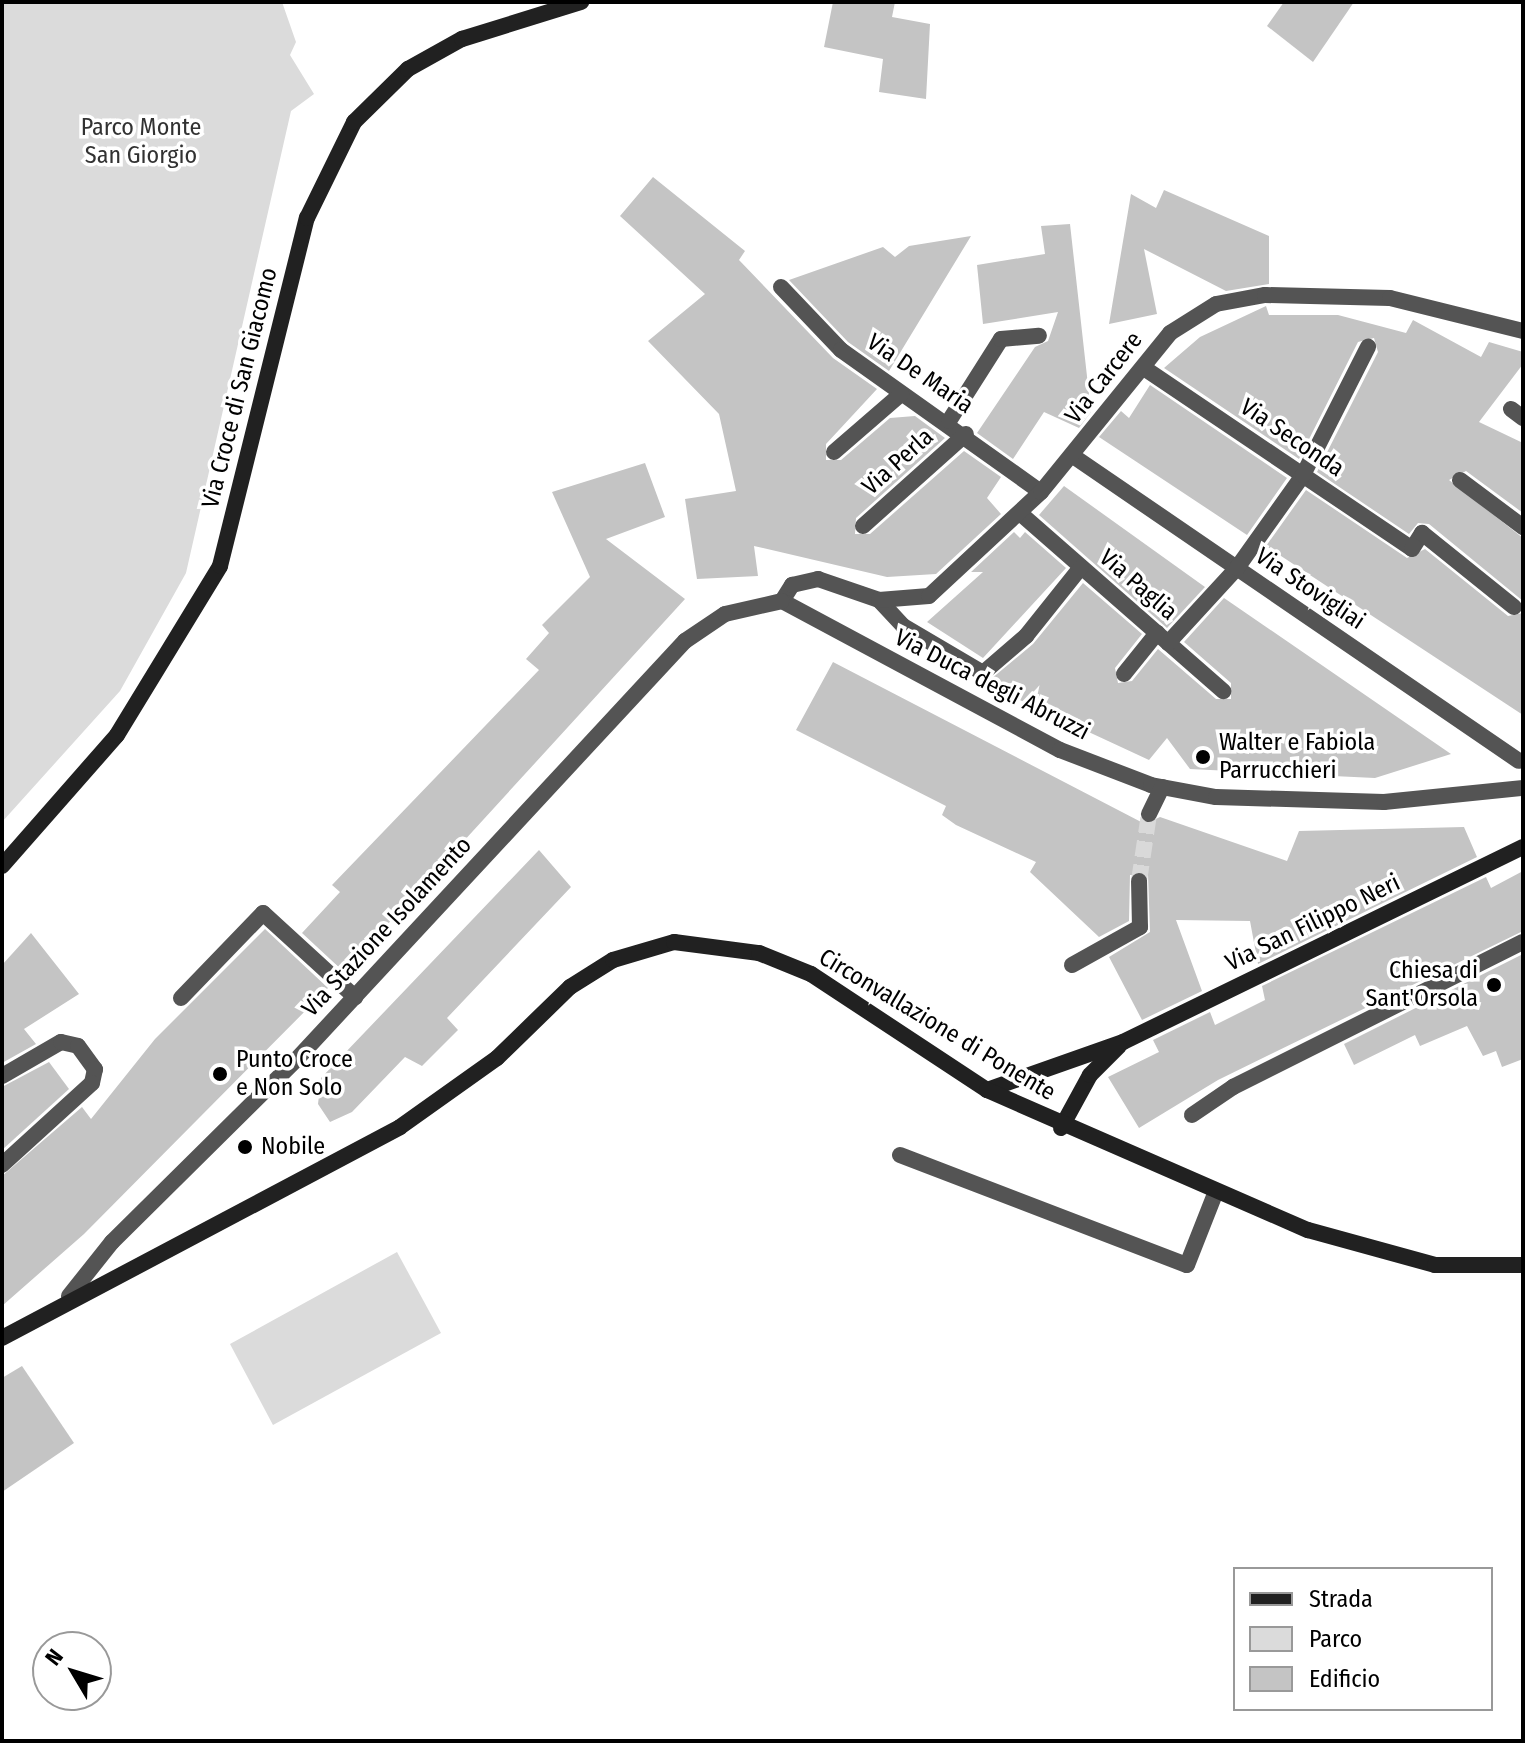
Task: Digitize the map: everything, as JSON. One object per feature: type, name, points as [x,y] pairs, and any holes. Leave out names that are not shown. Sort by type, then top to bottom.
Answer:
[{"type":"main road","name":"Via Croce di San Giacomo","points":[[2,866],[117,735],[220,566],[307,218],[354,122],[408,69],[462,39],[581,2]]},
{"type":"main road","name":"Via San Filippo Neri","points":[[1123,1042],[1523,847]]},
{"type":"main road","name":"Circonvallazione di Ponente","points":[[69,1296],[400,1127],[497,1058],[570,987],[639,949],[674,942],[759,953],[811,974],[987,1090],[1061,1128],[1308,1230],[1435,1265],[1523,1265]]},
{"type":"main road","points":[[987,1090],[1123,1042]]},
{"type":"main road","points":[[1061,1128],[1090,1075],[1123,1042]]},
{"type":"main road","name":"Via Stazione Isolamento","points":[[2,1338],[69,1296]]},
{"type":"street","name":"Via De Maria","points":[[781,287],[841,350],[901,394],[949,421],[1041,492]]},
{"type":"street","name":"Via Carcere","points":[[782,601],[792,585],[818,579],[879,600],[929,596],[1021,514],[1073,456],[1170,333],[1216,304],[1265,295],[1390,298],[1523,331]]},
{"type":"street","points":[[949,421],[1001,339],[1039,336]]},
{"type":"street","points":[[1124,674],[1237,568],[1303,475],[1368,347]]},
{"type":"street","name":"Via Seconda","points":[[1144,368],[1412,549],[1422,533],[1514,607]]},
{"type":"street","points":[[834,452],[901,394]]},
{"type":"street","name":"Via Perla","points":[[863,526],[966,434]]},
{"type":"street","name":"Via Stovigliai","points":[[1073,456],[1522,764]]},
{"type":"street","points":[[1460,480],[1523,527]]},
{"type":"street","name":"Via Paglia","points":[[1021,514],[1223,691]]},
{"type":"street","points":[[879,600],[903,626],[983,673],[1026,636],[1081,567]]},
{"type":"street","name":"Via Duca degli Abruzzi","points":[[782,601],[1060,750],[1162,787],[1216,797],[1384,802],[1523,788]]},
{"type":"street","name":"Via Stazione Isolamento","points":[[69,1296],[112,1242],[355,997],[685,641],[725,614],[782,601]]},
{"type":"street","points":[[1149,814],[1162,787]]},
{"type":"street","points":[[1072,965],[1140,927],[1139,881]]},
{"type":"street","points":[[181,998],[263,913],[355,997]]},
{"type":"street","points":[[1192,1115],[1233,1087],[1523,942]]},
{"type":"street","points":[[2,1076],[61,1042],[78,1046],[95,1069],[92,1083],[2,1165]]},
{"type":"street","points":[[900,1155],[1187,1265],[1215,1194]]},
{"type":"green space","name":"Parco Monte San Giorgio","points":[[2,2],[282,2],[296,42],[290,55],[314,94],[291,111],[186,573],[120,691],[2,822]]},
{"type":"green space","points":[[397,1252],[441,1333],[273,1425],[230,1344]]},
{"type":"building","points":[[833,2],[895,2],[892,17],[930,24],[926,99],[879,92],[883,59],[824,47]]},
{"type":"building","points":[[1284,2],[1354,2],[1313,62],[1267,26]]},
{"type":"building","points":[[653,177],[745,251],[739,260],[833,358],[877,389],[826,444],[826,460],[841,460],[890,418],[915,416],[945,438],[856,518],[855,534],[870,534],[964,451],[1001,477],[987,498],[1001,514],[936,574],[887,577],[754,546],[758,576],[697,579],[685,499],[736,491],[719,414],[648,341],[705,294],[620,216]]},
{"type":"building","points":[[1164,190],[1269,236],[1269,284],[1226,291],[1144,249],[1157,314],[1109,324],[1131,194],[1156,208]]},
{"type":"building","points":[[1070,224],[1091,412],[1079,428],[1044,412],[1013,459],[977,433],[1035,347],[1048,341],[1058,312],[983,324],[977,265],[1045,254],[1041,226]]},
{"type":"building","points":[[971,236],[889,371],[848,342],[789,280],[883,247],[895,257],[909,246]]},
{"type":"building","points":[[1266,306],[1269,315],[1338,315],[1406,333],[1413,320],[1481,357],[1489,342],[1523,352],[1523,364],[1479,422],[1523,443],[1523,513],[1466,471],[1449,480],[1523,538],[1523,601],[1429,524],[1418,523],[1409,534],[1317,472],[1378,352],[1374,338],[1358,342],[1299,459],[1164,368],[1200,337]]},
{"type":"building","points":[[1150,385],[1287,478],[1247,535],[1099,437],[1121,411],[1129,418]]},
{"type":"building","points":[[645,463],[665,517],[606,539],[685,599],[344,972],[302,933],[340,892],[332,885],[539,670],[526,659],[549,633],[542,625],[590,577],[552,492]]},
{"type":"building","points":[[1064,486],[1205,587],[1167,628],[1039,515]]},
{"type":"building","points":[[1306,490],[1407,558],[1425,549],[1508,616],[1523,613],[1523,715],[1266,546]]},
{"type":"building","points":[[1014,532],[1020,538],[1025,532],[1066,568],[983,658],[927,622],[983,572],[971,572]]},
{"type":"building","points":[[1083,583],[1142,634],[1115,668],[1118,683],[1132,681],[1158,649],[1216,699],[1231,699],[1231,683],[1184,642],[1224,598],[1451,754],[1375,778],[1190,769],[1167,738],[1149,760],[985,684],[1033,644]]},
{"type":"building","points":[[833,662],[1145,824],[1160,817],[1287,861],[1299,831],[1464,827],[1477,857],[1258,964],[1250,921],[1176,920],[1202,991],[1142,1020],[1109,957],[1150,932],[1148,875],[1130,875],[1129,921],[1099,937],[1030,872],[1036,862],[956,825],[942,815],[946,806],[796,730]]},
{"type":"building","points":[[539,850],[571,887],[447,1018],[458,1030],[422,1066],[405,1057],[352,1112],[330,1122],[318,1104],[321,1078]]},
{"type":"building","points":[[1523,871],[1523,931],[1218,1080],[1139,1128],[1108,1077],[1159,1052],[1153,1040],[1210,1012],[1215,1025],[1265,1000],[1262,986],[1486,877],[1491,888]]},
{"type":"building","points":[[265,929],[328,988],[84,1234],[2,1306],[2,1176],[82,1107],[91,1119],[155,1039]]},
{"type":"building","points":[[31,933],[79,994],[24,1029],[36,1044],[2,1063],[2,965]]},
{"type":"building","points":[[1523,954],[1523,1059],[1502,1067],[1496,1051],[1483,1056],[1467,1026],[1420,1046],[1415,1035],[1354,1065],[1344,1044]]},
{"type":"building","points":[[49,1062],[69,1089],[2,1150],[2,1087]]},
{"type":"building","points":[[22,1366],[74,1443],[2,1492],[2,1378]]},
{"type":"tunnel","points":[[1139,881],[1149,814]]},
{"type":"place","name":"Walter e Fabiola Parrucchieri","points":[[1203,757]]},
{"type":"place","name":"Chiesa di Sant'Orsola","points":[[1494,985]]},
{"type":"place","name":"Punto Croce e Non Solo","points":[[220,1074]]},
{"type":"place","name":"Nobile","points":[[245,1147]]}]
